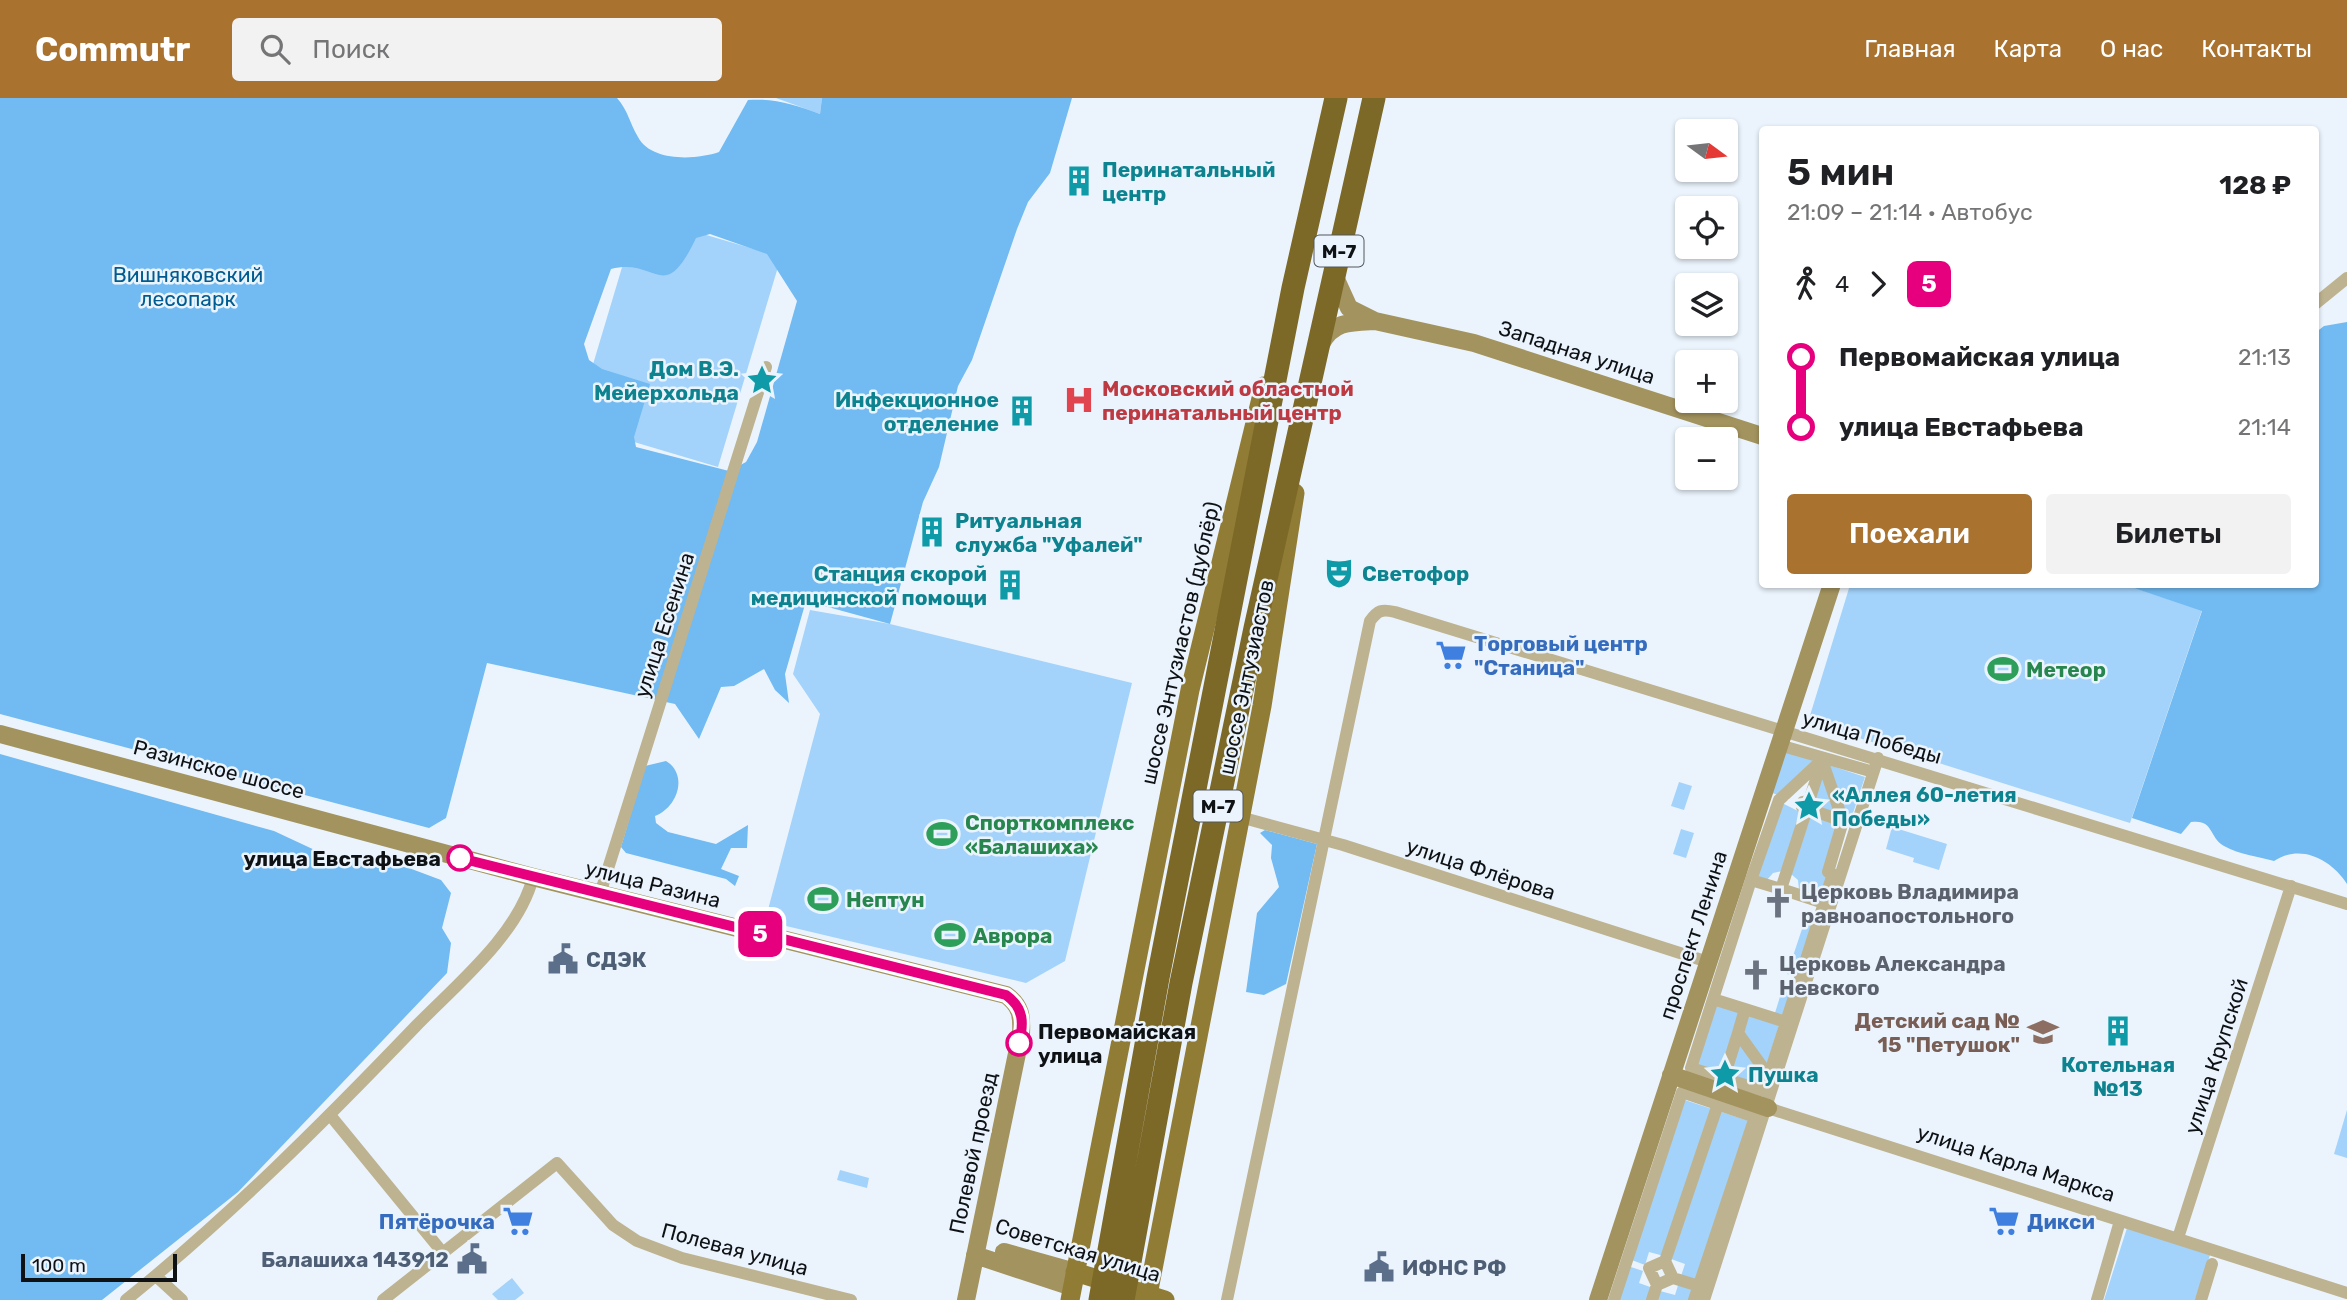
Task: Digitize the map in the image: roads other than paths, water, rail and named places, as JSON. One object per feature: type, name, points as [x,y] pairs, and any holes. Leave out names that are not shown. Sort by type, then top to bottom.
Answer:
[{"type":"highway","name":"шоссе Энтузиастов","points":[[1100,1300],[1158,978],[1293,288],[1336,98]]},
{"type":"highway","name":"шоссе Энтузиастов","points":[[1124,1300],[1181,983],[1255,628],[1374,98]]},
{"type":"main road","name":"шоссе Энтузиастов (дублёр)","points":[[1072,1287],[1196,663],[1261,396],[1293,288]]},
{"type":"main road","points":[[1153,1298],[1196,1047],[1277,624],[1307,405]]},
{"type":"main road","points":[[1126,1023],[1130,1051],[1134,1058],[1145,1065],[1158,1068],[1172,1065],[1196,1047]]},
{"type":"main road","name":"Советская улица","points":[[1072,1287],[1153,1298]]},
{"type":"main road","name":"Советская улица","points":[[1072,1287],[1108,1300]]},
{"type":"street","name":"Западная улица","points":[[1334,275],[1349,308],[1375,321],[1487,347],[1759,435]]},
{"type":"street","points":[[2319,301],[2347,278]]},
{"type":"street","name":"Западная улица","points":[[1319,347],[1326,335],[1340,324],[1375,321]]},
{"type":"street","name":"улица Есенина","points":[[600,894],[766,367]]},
{"type":"street","name":"проспект Ленина","points":[[1598,1300],[1708,962],[1785,739],[1831,588]]},
{"type":"street","name":"улица Победы","points":[[1325,840],[1370,621],[1377,612],[1385,610],[1785,739],[1878,758],[2347,904]]},
{"type":"street","name":"Разинское шоссе","points":[[0,734],[426,849]]},
{"type":"street","points":[[1785,739],[1822,758],[1870,772]]},
{"type":"street","points":[[1822,758],[1843,821],[1828,872],[1833,874],[1764,1091],[1724,1076],[1691,1068],[1779,800],[1822,758]]},
{"type":"street","points":[[1781,889],[1822,758]]},
{"type":"street","points":[[1704,1300],[1768,1108],[1878,758]]},
{"type":"street","points":[[1779,800],[1808,807],[1843,821]]},
{"type":"street","name":"улица Флёрова","points":[[1240,817],[1325,840],[1708,962]]},
{"type":"street","points":[[1227,1300],[1325,840]]},
{"type":"street","name":"улица Разина","points":[[426,849],[1006,995],[1017,1003],[1022,1016]]},
{"type":"street","points":[[1765,884],[1787,872]]},
{"type":"street","points":[[1787,872],[1798,895]]},
{"type":"street","points":[[127,1300],[330,1115],[509,927],[524,904],[533,877]]},
{"type":"street","points":[[1751,880],[1824,903]]},
{"type":"street","name":"улица Крупской","points":[[2178,1238],[2291,886]]},
{"type":"street","points":[[1713,999],[1786,1022]]},
{"type":"street","points":[[1724,1076],[1745,1009]]},
{"type":"street","name":"Полевой проезд","points":[[966,1300],[1021,1034],[1022,1016]]},
{"type":"street","points":[[1738,1033],[1769,1076]]},
{"type":"street","name":"улица Карла Маркса","points":[[1671,1075],[2347,1293]]},
{"type":"street","points":[[1614,1300],[1682,1093],[1755,1117],[1694,1300]]},
{"type":"street","points":[[1673,1278],[1665,1261],[1718,1104]]},
{"type":"street","points":[[330,1115],[443,1253],[387,1299]]},
{"type":"street","name":"Полевая улица","points":[[443,1253],[557,1163],[613,1225],[636,1241],[682,1258],[851,1300]]},
{"type":"street","points":[[2097,1300],[2120,1221]]},
{"type":"street","name":"Советская улица","points":[[976,1249],[1072,1287]]},
{"type":"street","points":[[1627,1262],[1649,1268],[1665,1261]]},
{"type":"street","points":[[2201,1300],[2212,1264]]},
{"type":"street","points":[[1649,1268],[1657,1285],[1652,1300]]},
{"type":"street","points":[[156,1276],[182,1300]]},
{"type":"street","points":[[1657,1285],[1673,1278],[1699,1286]]},
{"type":"place","name":"Перинатальный центр","points":[[1079,181]]},
{"type":"place","name":"Дом В.Э. Мейерхольда","points":[[762,380]]},
{"type":"place","name":"Московский областной перинатальный центр","points":[[1079,400]]},
{"type":"place","name":"Инфекционное отделение","points":[[1022,411]]},
{"type":"place","name":"Ритуальная служба \"Уфалей\"","points":[[932,532]]},
{"type":"place","name":"Светофор","points":[[1339,573]]},
{"type":"place","name":"Станция скорой медицинской помощи","points":[[1010,585]]},
{"type":"place","name":"Торговый центр \"Станица\"","points":[[1451,655]]},
{"type":"place","name":"Метеор","points":[[2003,669]]},
{"type":"place","name":"«Аллея 60-летия Победы»","points":[[1809,806]]},
{"type":"place","name":"Спорткомплекс «Балашиха»","points":[[942,834]]},
{"type":"place","name":"улица Евстафьева","points":[[460,858]]},
{"type":"place","name":"Нептун","points":[[823,899]]},
{"type":"place","name":"Церковь Владимира равноапостольного","points":[[1778,903]]},
{"type":"place","name":"Аврора","points":[[950,935]]},
{"type":"place","name":"СДЭК","points":[[563,959]]},
{"type":"place","name":"Церковь Александра Невского","points":[[1756,975]]},
{"type":"place","name":"Котельная №13","points":[[2118,1031]]},
{"type":"place","name":"Детский сад № 15 \"Петушок\"","points":[[2043,1032]]},
{"type":"place","name":"Первомайская улица","points":[[1019,1043]]},
{"type":"place","name":"Пушка","points":[[1725,1074]]},
{"type":"place","name":"Пятёрочка","points":[[518,1221]]},
{"type":"place","name":"Дикси","points":[[2004,1221]]},
{"type":"place","name":"Балашиха 143912","points":[[472,1259]]},
{"type":"place","name":"ИФНС РФ","points":[[1379,1267]]},
{"type":"park label","name":"Вишняковский лесопарк","points":[[188,286]]}]
